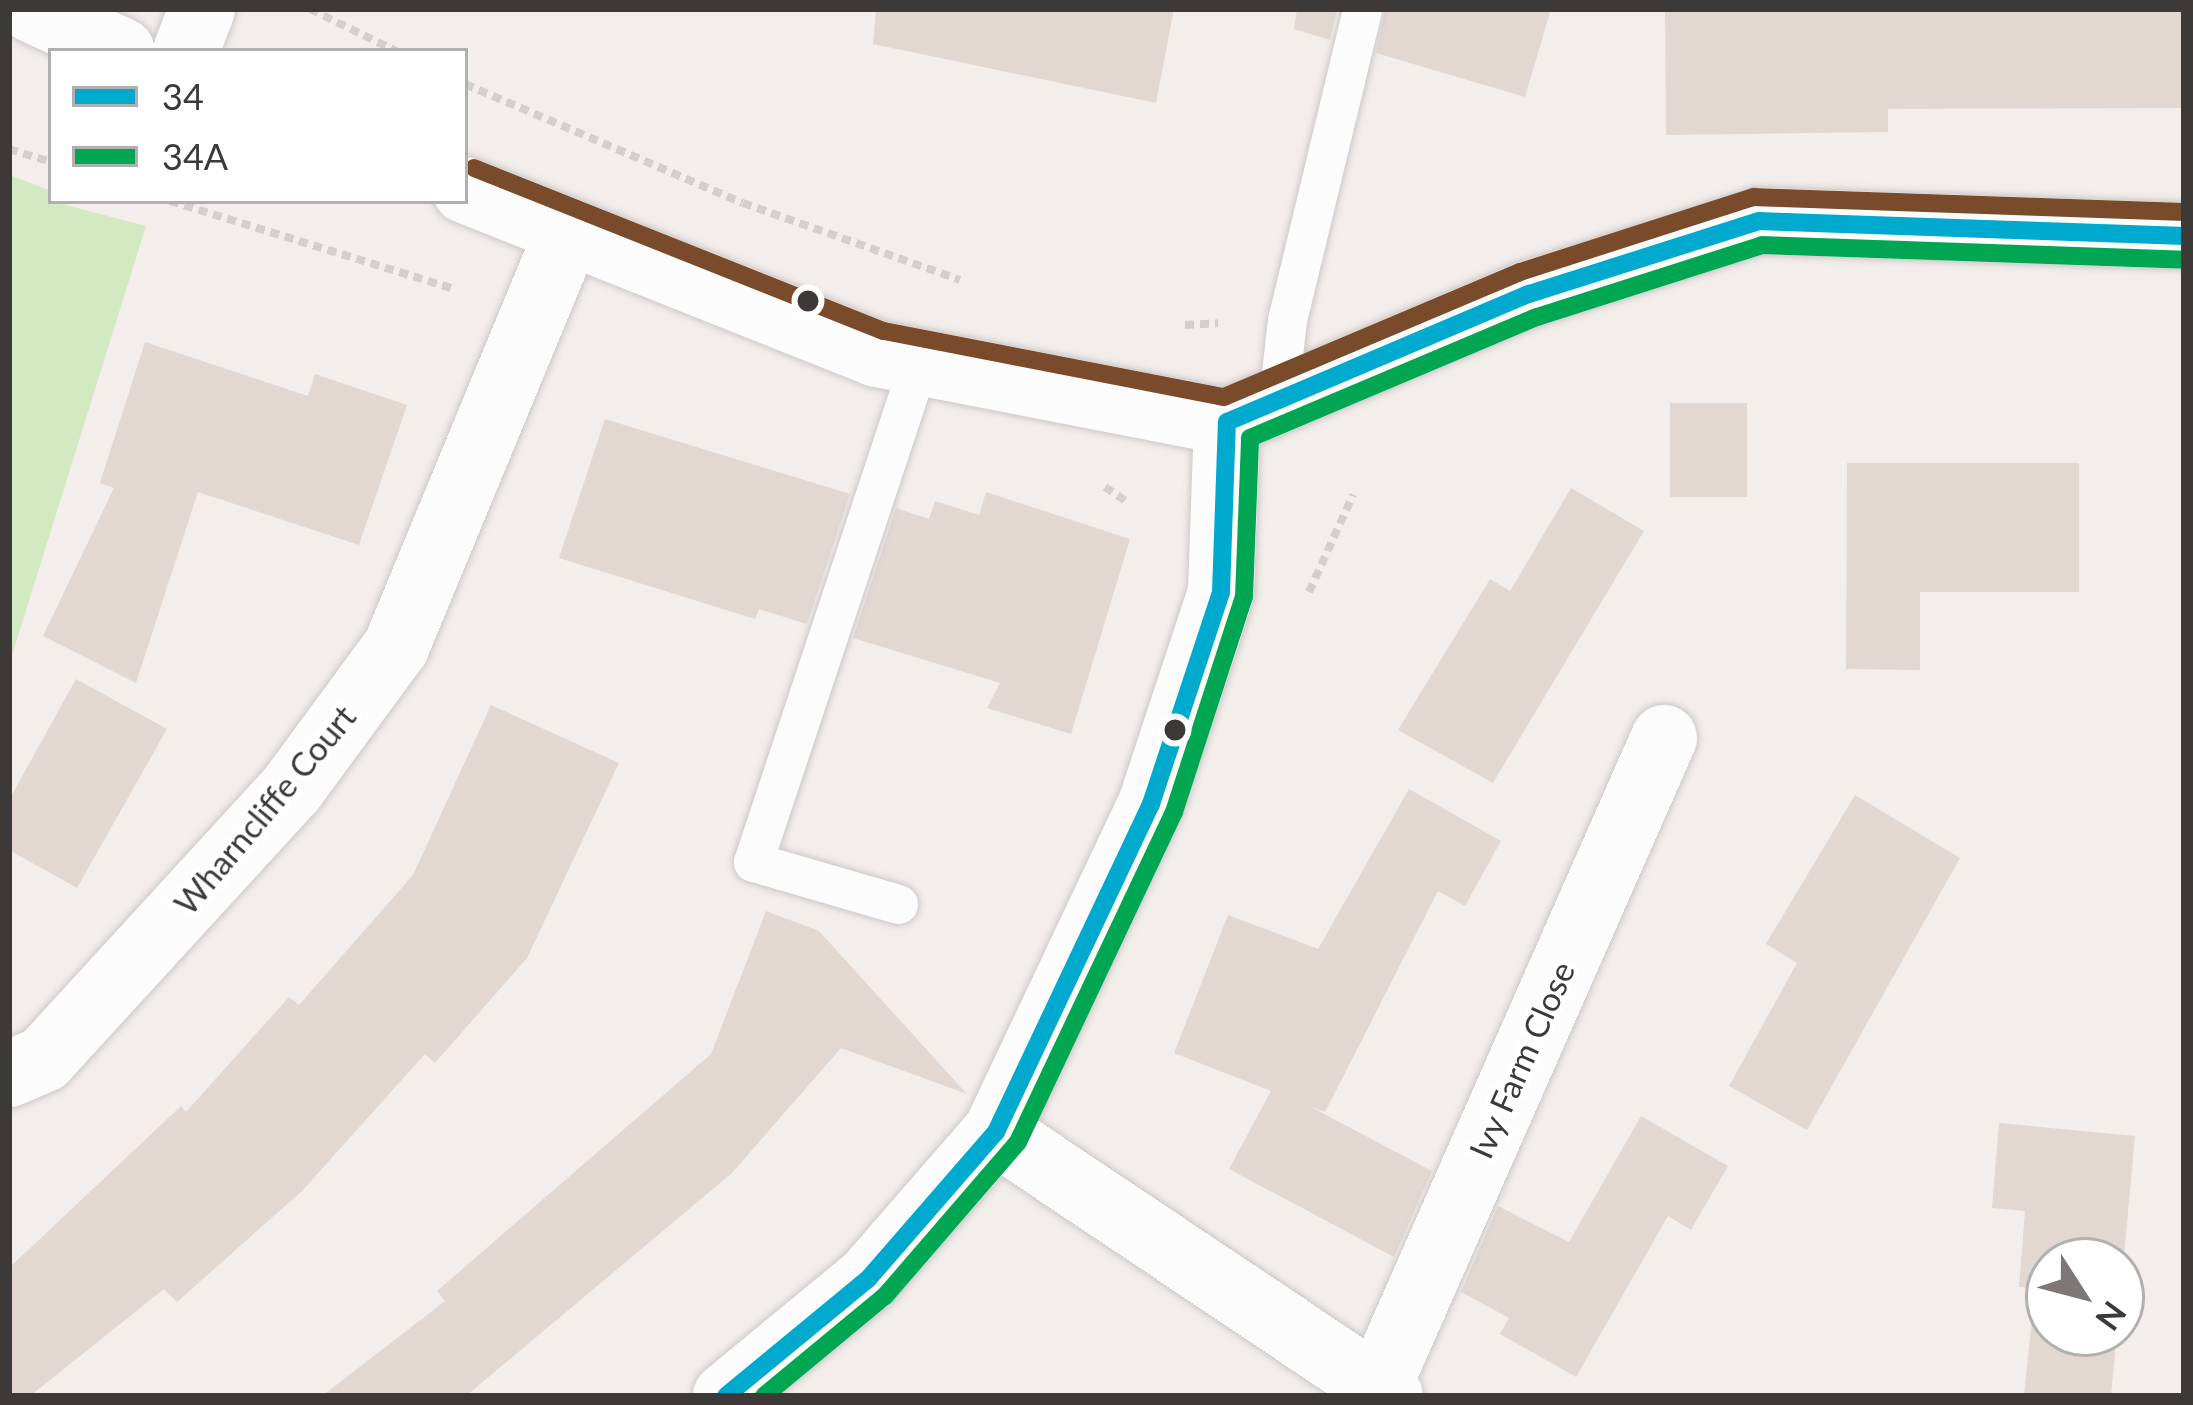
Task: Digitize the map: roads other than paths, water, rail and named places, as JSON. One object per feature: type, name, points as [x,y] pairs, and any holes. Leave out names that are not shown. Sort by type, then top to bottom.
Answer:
[{"type":"street","points":[[32,9],[116,48]]},
{"type":"street","points":[[187,48],[202,9]]},
{"type":"street","points":[[468,191],[919,362],[1252,411],[1528,294],[1760,221],[2184,236]]},
{"type":"street","name":"Wharncliffe Court","points":[[9,1074],[44,1059],[293,787],[396,647],[568,231]]},
{"type":"street","points":[[726,1396],[868,1280],[996,1132],[1151,804],[1214,613],[1252,411]]},
{"type":"street","name":"Ivy Farm Close","points":[[996,1132],[1385,1389],[1664,738]]},
{"type":"lane","points":[[1252,411],[1287,320],[1362,9]]},
{"type":"lane","points":[[898,904],[752,862],[919,362]]}]
